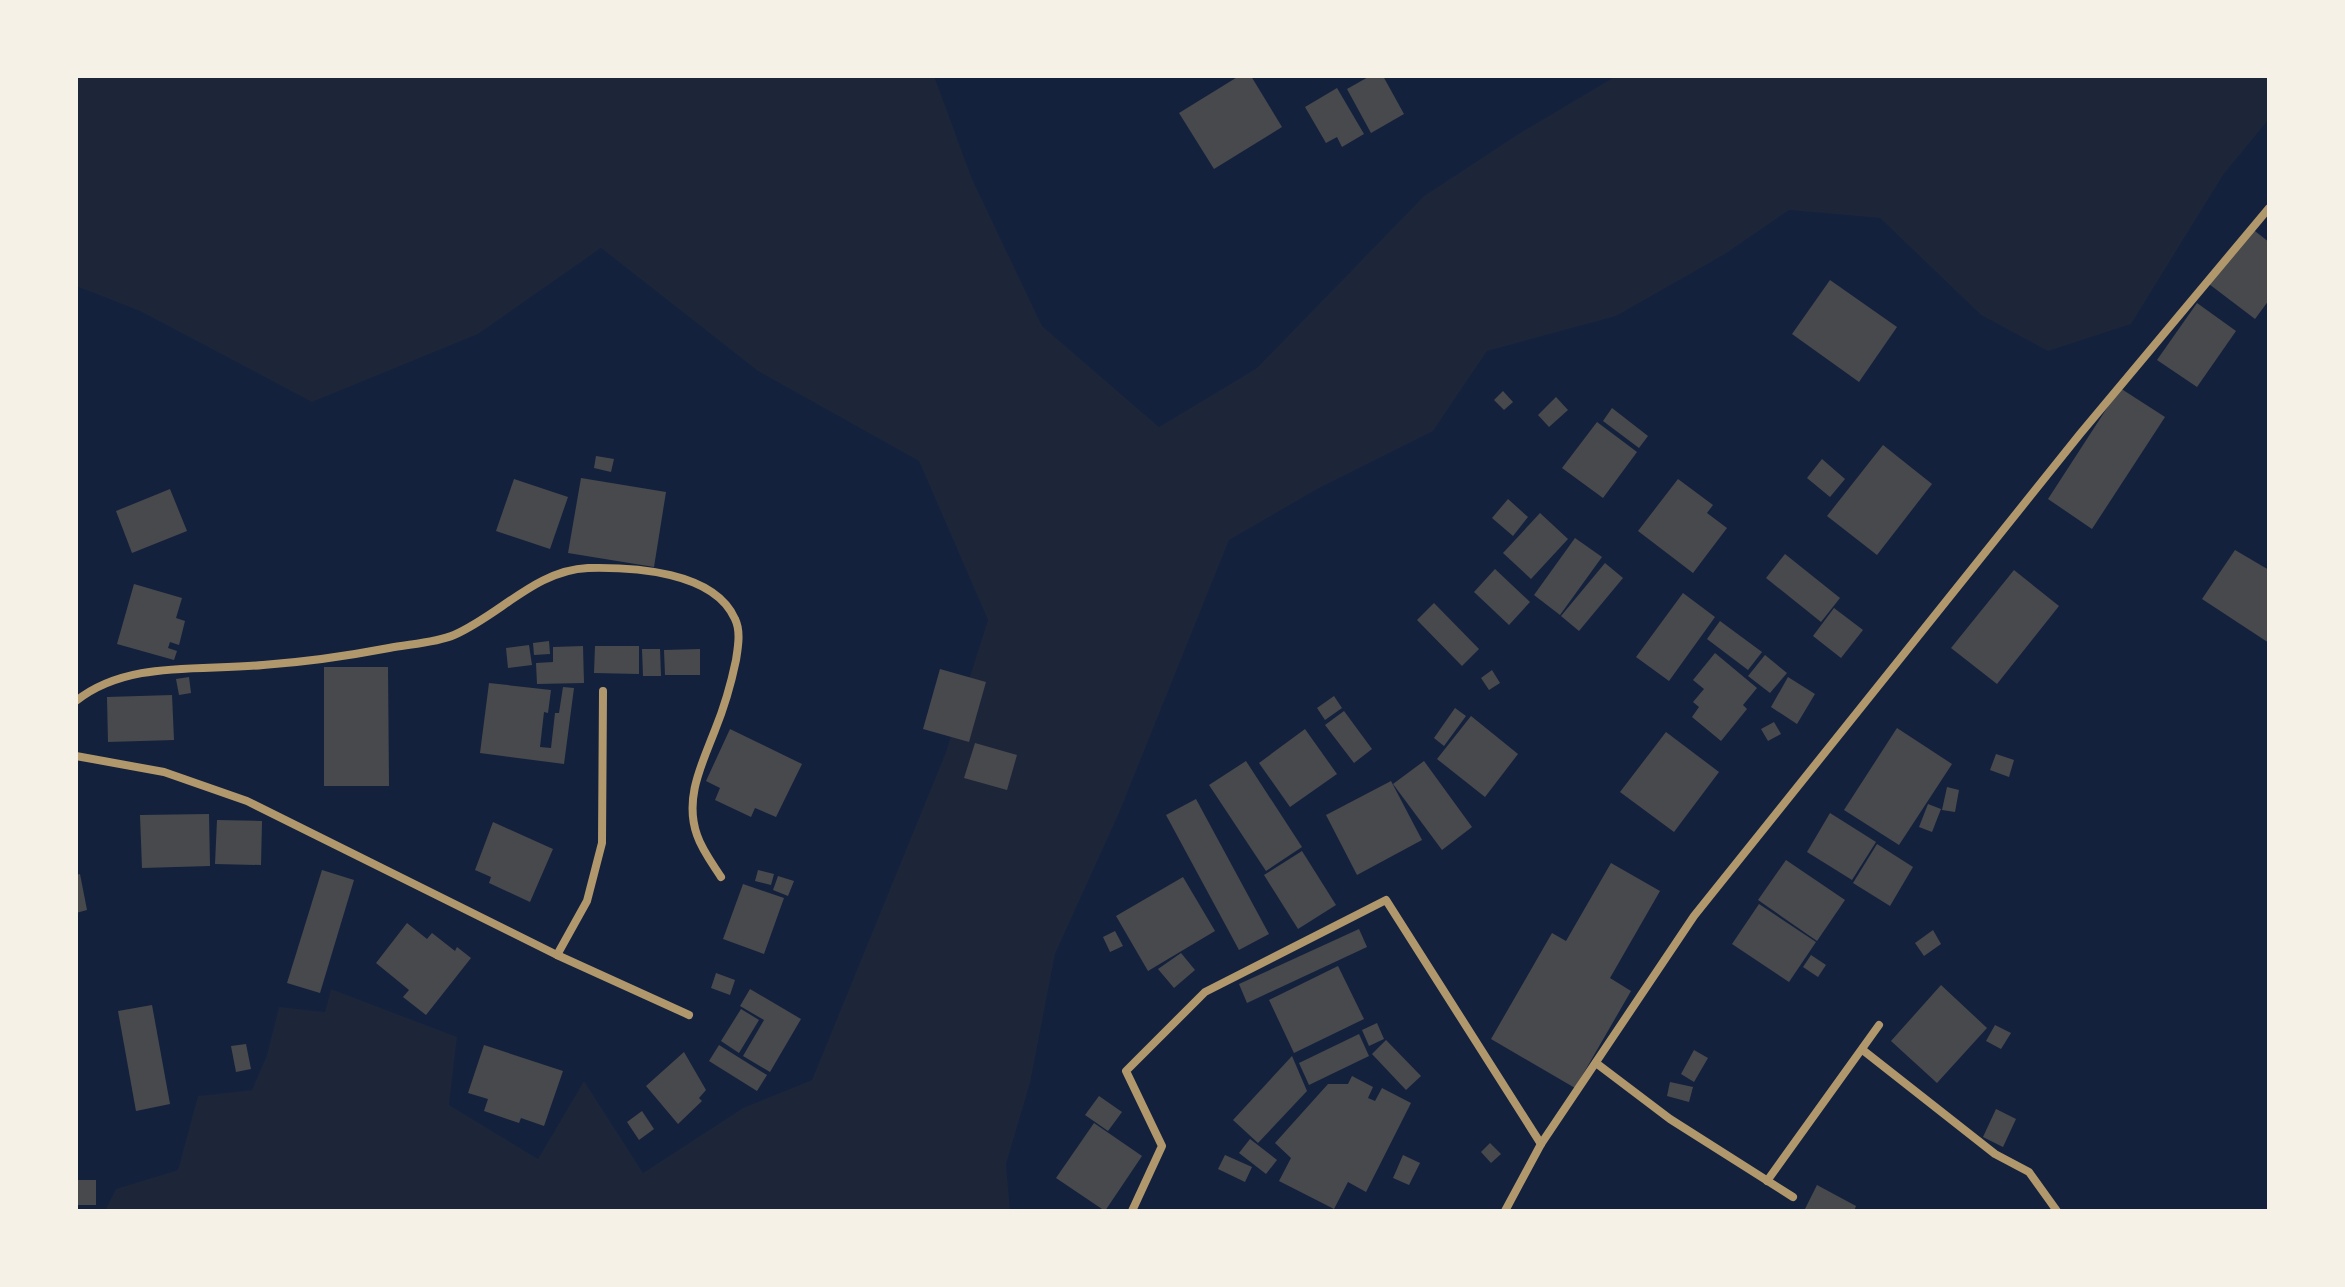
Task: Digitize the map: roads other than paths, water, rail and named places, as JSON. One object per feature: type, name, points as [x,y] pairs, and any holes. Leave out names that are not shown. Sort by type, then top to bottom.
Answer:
[{"type":"street","points":[[1505,1211],[1541,1144],[1694,916],[2080,434],[2269,208]]},
{"type":"street","points":[[76,701],[91,689],[132,674],[301,661],[451,636],[539,582],[564,571],[589,568],[633,571],[692,580],[717,597],[736,619],[739,641],[732,683],[702,761],[692,807],[698,839],[721,877]]},
{"type":"street","points":[[557,955],[587,901],[602,843],[603,691]]},
{"type":"street","points":[[76,756],[164,772],[247,801],[557,955],[689,1015]]},
{"type":"street","points":[[1132,1211],[1162,1146],[1126,1071],[1205,992],[1386,900],[1541,1144]]},
{"type":"street","points":[[1767,1181],[1864,1051],[1879,1025]]},
{"type":"street","points":[[1864,1051],[1995,1154],[2029,1172],[2057,1211]]},
{"type":"street","points":[[1596,1063],[1670,1119],[1793,1197]]}]
